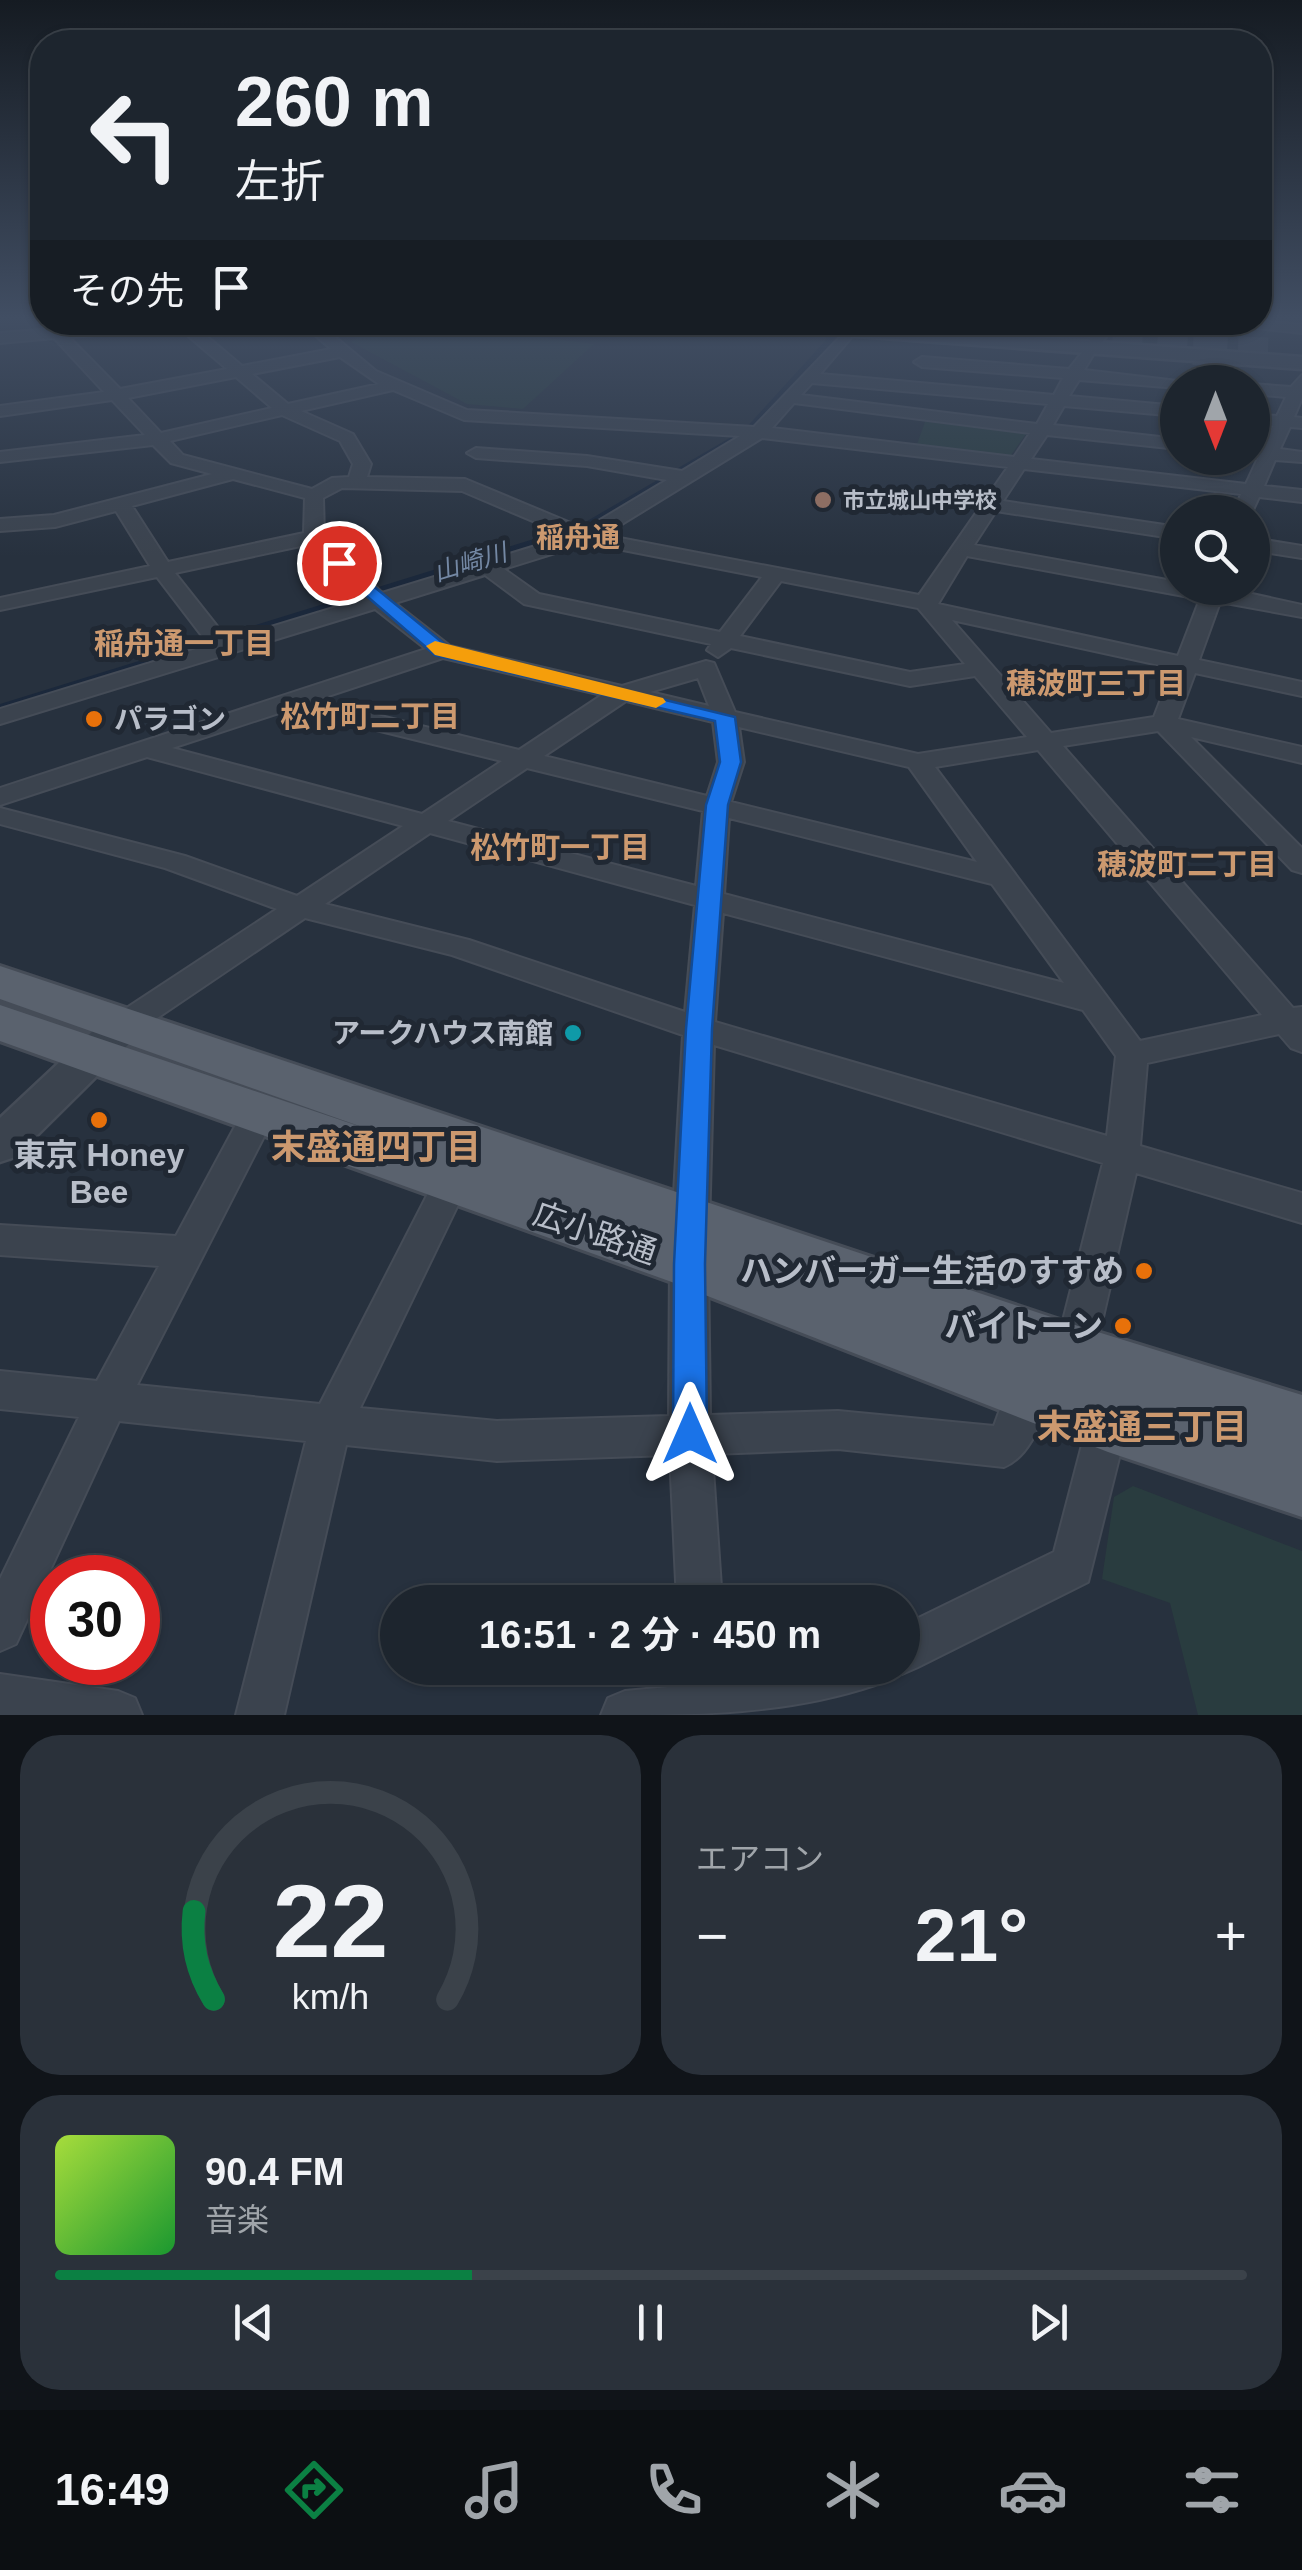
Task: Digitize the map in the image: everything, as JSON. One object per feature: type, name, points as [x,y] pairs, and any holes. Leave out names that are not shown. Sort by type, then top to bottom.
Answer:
[{"type":"main road","name":"広小路通","points":[[0,982],[258,1115],[450,1184],[692,1242],[1075,1352],[1302,1425]]},
{"type":"main road","name":"広小路通","points":[[0,1022],[108,1040],[692,1242],[1025,1392],[1302,1485]]},
{"type":"street","points":[[0,411],[101,397]]},
{"type":"street","points":[[118,397],[176,459],[314,495],[339,482],[465,484],[586,537],[928,606],[1302,689]]},
{"type":"street","points":[[269,397],[286,410],[347,438],[362,464],[356,482]]},
{"type":"street","points":[[0,457],[156,439],[342,397]]},
{"type":"street","points":[[422,397],[464,415],[752,432],[1302,496]]},
{"type":"street","points":[[887,412],[898,397]]},
{"type":"street","points":[[1023,397],[1160,410]]},
{"type":"street","points":[[928,606],[1060,397]]},
{"type":"street","points":[[1270,443],[1292,422],[1298,397]]},
{"type":"street","points":[[0,717],[218,643],[586,537],[676,476],[752,432],[790,398],[1160,442]]},
{"type":"street","points":[[464,415],[476,454],[465,484]]},
{"type":"street","points":[[476,454],[586,461],[676,476]]},
{"type":"street","points":[[1270,454],[1302,457]]},
{"type":"street","points":[[0,525],[55,521],[229,474]]},
{"type":"street","points":[[1250,495],[1255,475]]},
{"type":"street","points":[[314,495],[314,537],[373,596],[442,652],[918,762],[1042,739],[1164,724],[1302,755]]},
{"type":"street","points":[[122,506],[163,571],[218,643]]},
{"type":"street","points":[[991,506],[1160,530]]},
{"type":"street","points":[[0,604],[314,537]]},
{"type":"street","points":[[1270,547],[1302,552]]},
{"type":"street","points":[[963,549],[1160,582]]},
{"type":"street","points":[[488,567],[532,599],[910,679],[981,668]]},
{"type":"street","points":[[0,1144],[108,1040],[426,824],[620,694],[706,668],[774,576]]},
{"type":"street","points":[[1270,604],[1302,611]]},
{"type":"street","points":[[1164,724],[1209,605]]},
{"type":"street","points":[[928,606],[1296,1026]]},
{"type":"street","points":[[0,797],[442,652]]},
{"type":"street","points":[[698,1585],[690,1434],[699,1029],[717,805],[730,762],[725,717],[706,668]]},
{"type":"street","points":[[289,702],[1002,877]]},
{"type":"street","points":[[1164,724],[1302,864]]},
{"type":"street","points":[[146,748],[1094,1002]]},
{"type":"street","points":[[918,762],[1132,1054],[1122,1158],[1075,1352]]},
{"type":"street","points":[[0,816],[175,862],[303,908],[460,947],[699,1029],[1072,1137],[1122,1158],[1302,1208]]},
{"type":"street","points":[[1132,1054],[1296,1026]]},
{"type":"street","points":[[0,1628],[109,1398],[258,1115]]},
{"type":"street","points":[[260,1715],[330,1423],[450,1184]]},
{"type":"street","points":[[0,1240],[189,1252]]},
{"type":"street","points":[[0,1390],[109,1398],[497,1441],[838,1430],[1004,1448],[1015,1431],[1025,1392]]},
{"type":"street","points":[[920,1642],[1072,1566],[1108,1422]]},
{"type":"street","points":[[625,1715],[768,1685]]},
{"type":"street","points":[[0,1698],[118,1715]]},
{"type":"shaded area","points":[[454,397],[536,397],[523,409],[467,404]]},
{"type":"shaded area","points":[[926,419],[1028,431],[1009,458],[916,447]]},
{"type":"shaded area","points":[[1133,1486],[1302,1551],[1302,1715],[1198,1715],[1170,1603],[1102,1579],[1114,1497]]},
{"type":"water","name":"山崎川","points":[[774,397],[786,397],[757,429],[568,539],[0,713],[0,704],[582,524],[745,429]]},
{"type":"slow traffic","points":[[435,646],[442,652],[656,702]]},
{"type":"place","name":"市立城山中学校","points":[[823,500]]},
{"type":"place","name":"パラゴン","points":[[94,719]]},
{"type":"place","name":"アークハウス南館","points":[[573,1033]]},
{"type":"place","name":"東京 Honey Bee","points":[[99,1120]]},
{"type":"place","name":"ハンバーガー生活のすすめ","points":[[1144,1271]]},
{"type":"place","name":"バイトーン","points":[[1123,1326]]},
{"type":"district","name":"稲舟通","points":[[578,537]]},
{"type":"district","name":"稲舟通一丁目","points":[[184,643]]},
{"type":"district","name":"穂波町三丁目","points":[[1096,683]]},
{"type":"district","name":"松竹町二丁目","points":[[370,716]]},
{"type":"district","name":"松竹町一丁目","points":[[560,847]]},
{"type":"district","name":"穂波町二丁目","points":[[1187,864]]},
{"type":"district","name":"末盛通四丁目","points":[[376,1146]]},
{"type":"district","name":"末盛通三丁目","points":[[1142,1426]]},
{"type":"route","points":[[339,563],[364,589],[442,652],[725,717],[730,762],[717,805],[699,1029],[694,1219],[689,1264],[690,1434]]}]
